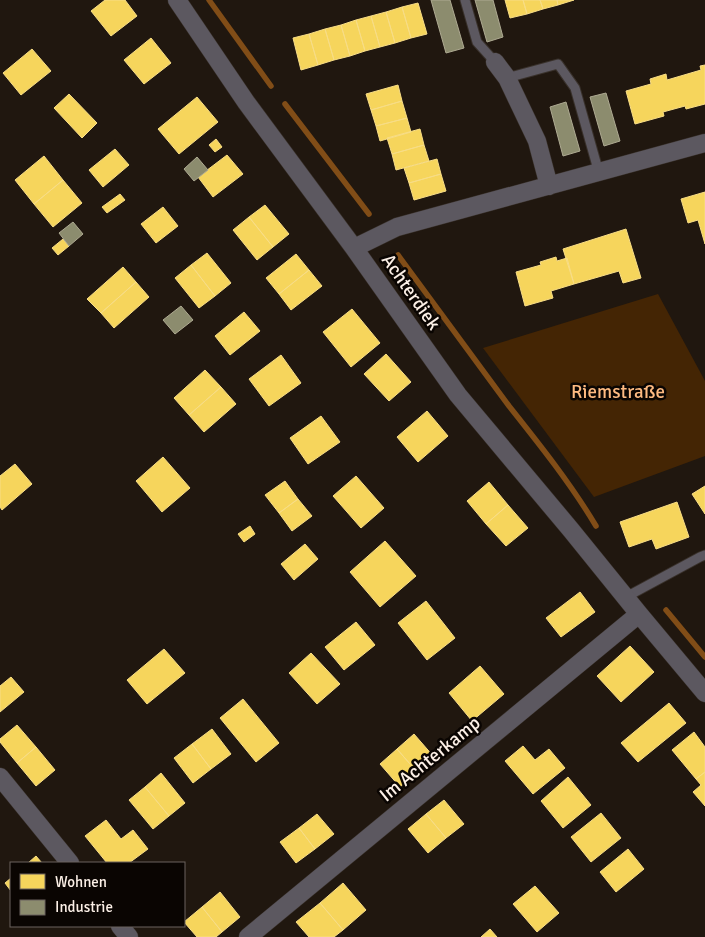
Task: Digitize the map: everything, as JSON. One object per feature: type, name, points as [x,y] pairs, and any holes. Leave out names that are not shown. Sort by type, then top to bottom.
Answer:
[{"type":"street","name":"Achterdiek","points":[[177,0],[246,102],[354,248],[458,395],[639,614],[702,684]]},
{"type":"street","points":[[495,62],[507,78],[537,141],[549,186]]},
{"type":"street","points":[[354,248],[397,227],[705,143]]},
{"type":"street","name":"Im Achterkamp","points":[[253,935],[639,614]]},
{"type":"street","points":[[0,777],[69,862]]},
{"type":"street","points":[[121,927],[130,937]]},
{"type":"lane","points":[[465,0],[477,42],[495,62]]},
{"type":"lane","points":[[507,78],[558,64],[575,88],[599,172]]},
{"type":"lane","points":[[626,597],[705,556]]},
{"type":"green space","name":"Riemstraße","points":[[658,294],[705,381],[705,456],[594,497],[483,348]]},
{"type":"building: Wohnen","points":[[105,0],[125,0],[137,16],[111,36],[91,11]]},
{"type":"building: Wohnen","points":[[505,0],[523,0],[527,14],[510,18]]},
{"type":"building: Wohnen","points":[[523,0],[540,0],[543,9],[527,14]]},
{"type":"building: Wohnen","points":[[540,0],[557,0],[558,5],[543,9]]},
{"type":"building: Wohnen","points":[[557,0],[574,0],[558,5]]},
{"type":"building: Wohnen","points":[[418,3],[427,34],[411,38],[402,7]]},
{"type":"building: Wohnen","points":[[402,7],[411,38],[395,43],[386,12]]},
{"type":"building: Wohnen","points":[[386,12],[395,43],[380,47],[371,16]]},
{"type":"building: Wohnen","points":[[371,16],[380,47],[365,51],[356,20]]},
{"type":"building: Wohnen","points":[[356,20],[365,51],[350,56],[341,25]]},
{"type":"building: Wohnen","points":[[341,25],[350,56],[334,60],[325,29]]},
{"type":"building: Wohnen","points":[[325,29],[334,60],[318,65],[309,34]]},
{"type":"building: Wohnen","points":[[309,34],[318,65],[301,70],[293,38]]},
{"type":"building: Wohnen","points":[[151,38],[171,63],[144,84],[124,60]]},
{"type":"building: Wohnen","points":[[32,49],[51,71],[21,95],[3,73]]},
{"type":"building: Wohnen","points":[[705,65],[705,104],[686,109],[685,106],[663,112],[664,116],[635,124],[626,91],[651,84],[650,79],[666,74],[667,80],[701,70],[700,66]]},
{"type":"building: Wohnen","points":[[398,85],[402,101],[371,110],[366,94]]},
{"type":"building: Wohnen","points":[[69,94],[97,123],[82,138],[54,108]]},
{"type":"building: Wohnen","points":[[197,97],[218,122],[179,154],[158,129]]},
{"type":"building: Wohnen","points":[[402,101],[407,118],[376,126],[371,110]]},
{"type":"building: Wohnen","points":[[407,118],[411,132],[380,141],[376,126]]},
{"type":"building: Wohnen","points":[[420,129],[424,145],[392,154],[387,138]]},
{"type":"building: Wohnen","points":[[216,139],[222,147],[215,152],[209,145]]},
{"type":"building: Wohnen","points":[[424,145],[429,161],[396,170],[392,154]]},
{"type":"building: Wohnen","points":[[115,149],[129,165],[103,187],[89,170]]},
{"type":"building: Wohnen","points":[[227,155],[243,174],[213,197],[198,177]]},
{"type":"building: Wohnen","points":[[44,156],[63,180],[34,204],[15,180]]},
{"type":"building: Wohnen","points":[[437,159],[441,174],[409,183],[404,168]]},
{"type":"building: Wohnen","points":[[441,174],[446,191],[414,200],[409,183]]},
{"type":"building: Wohnen","points":[[63,180],[82,203],[53,227],[34,204]]},
{"type":"building: Wohnen","points":[[705,192],[705,244],[698,220],[688,223],[681,199]]},
{"type":"building: Wohnen","points":[[120,194],[125,200],[107,213],[102,207]]},
{"type":"building: Wohnen","points":[[265,205],[289,234],[273,247],[249,217]]},
{"type":"building: Wohnen","points":[[163,207],[178,226],[156,243],[141,224]]},
{"type":"building: Wohnen","points":[[249,217],[273,247],[257,260],[233,230]]},
{"type":"building: Wohnen","points":[[626,229],[641,278],[623,283],[619,271],[574,284],[563,249]]},
{"type":"building: Wohnen","points":[[63,239],[69,246],[58,255],[52,248]]},
{"type":"building: Wohnen","points":[[207,253],[231,283],[215,296],[191,265]]},
{"type":"building: Wohnen","points":[[296,254],[309,270],[279,294],[266,278]]},
{"type":"building: Wohnen","points":[[556,257],[557,261],[567,258],[574,284],[551,291],[553,298],[525,306],[516,272],[541,265],[540,262]]},
{"type":"building: Wohnen","points":[[191,265],[215,296],[199,308],[175,278]]},
{"type":"building: Wohnen","points":[[123,267],[136,282],[101,313],[87,299]]},
{"type":"building: Wohnen","points":[[309,270],[322,286],[291,310],[279,294]]},
{"type":"building: Wohnen","points":[[136,282],[149,297],[114,328],[101,313]]},
{"type":"building: Wohnen","points":[[352,309],[380,343],[351,367],[323,332]]},
{"type":"building: Wohnen","points":[[244,312],[260,331],[230,355],[215,336]]},
{"type":"building: Wohnen","points":[[386,354],[411,382],[389,401],[364,374]]},
{"type":"building: Wohnen","points":[[281,355],[301,383],[269,406],[249,379]]},
{"type":"building: Wohnen","points":[[205,370],[221,387],[189,415],[174,398]]},
{"type":"building: Wohnen","points":[[221,387],[236,404],[204,432],[189,415]]},
{"type":"building: Wohnen","points":[[427,411],[448,436],[418,462],[397,437]]},
{"type":"building: Wohnen","points":[[321,416],[340,442],[308,464],[290,438]]},
{"type":"building: Wohnen","points":[[163,457],[190,488],[162,512],[136,481]]},
{"type":"building: Wohnen","points":[[15,464],[32,484],[2,510],[0,507],[0,476]]},
{"type":"building: Wohnen","points":[[356,476],[384,508],[361,528],[333,496]]},
{"type":"building: Wohnen","points":[[285,481],[298,499],[279,513],[265,495]]},
{"type":"building: Wohnen","points":[[489,482],[508,505],[486,524],[467,501]]},
{"type":"building: Wohnen","points":[[705,486],[705,514],[692,494]]},
{"type":"building: Wohnen","points":[[298,499],[312,516],[292,531],[279,513]]},
{"type":"building: Wohnen","points":[[677,502],[689,537],[656,549],[652,539],[629,547],[620,522]]},
{"type":"building: Wohnen","points":[[508,505],[528,528],[506,546],[486,524]]},
{"type":"building: Wohnen","points":[[250,526],[255,534],[244,542],[238,534]]},
{"type":"building: Wohnen","points":[[385,541],[416,576],[380,607],[350,572]]},
{"type":"building: Wohnen","points":[[305,544],[318,559],[294,580],[281,564]]},
{"type":"building: Wohnen","points":[[580,592],[595,612],[561,637],[546,618]]},
{"type":"building: Wohnen","points":[[426,601],[455,638],[427,660],[398,623]]},
{"type":"building: Wohnen","points":[[356,622],[375,645],[344,670],[325,647]]},
{"type":"building: Wohnen","points":[[630,646],[654,672],[621,702],[597,676]]},
{"type":"building: Wohnen","points":[[164,649],[185,673],[147,704],[127,680]]},
{"type":"building: Wohnen","points":[[311,653],[340,684],[317,704],[289,673]]},
{"type":"building: Wohnen","points":[[480,666],[504,694],[472,721],[449,693]]},
{"type":"building: Wohnen","points":[[11,677],[24,692],[0,712],[0,686]]},
{"type":"building: Wohnen","points":[[243,699],[279,743],[256,762],[220,718]]},
{"type":"building: Wohnen","points":[[669,703],[686,723],[638,762],[621,743]]},
{"type":"building: Wohnen","points":[[17,725],[36,747],[17,763],[0,742],[0,739]]},
{"type":"building: Wohnen","points":[[212,729],[231,754],[211,769],[192,744]]},
{"type":"building: Wohnen","points":[[694,732],[705,747],[705,772],[696,779],[672,750]]},
{"type":"building: Wohnen","points":[[414,734],[434,757],[417,772],[397,749]]},
{"type":"building: Wohnen","points":[[192,744],[211,769],[193,783],[174,758]]},
{"type":"building: Wohnen","points":[[523,746],[535,760],[549,749],[565,768],[533,794],[505,761]]},
{"type":"building: Wohnen","points":[[36,747],[55,770],[36,786],[17,763]]},
{"type":"building: Wohnen","points":[[397,749],[417,772],[400,787],[380,764]]},
{"type":"building: Wohnen","points":[[705,772],[705,806],[693,792],[701,785],[696,779]]},
{"type":"building: Wohnen","points":[[161,773],[185,803],[169,816],[145,787]]},
{"type":"building: Wohnen","points":[[568,777],[591,805],[563,828],[541,801]]},
{"type":"building: Wohnen","points":[[145,787],[169,816],[153,829],[129,800]]},
{"type":"building: Wohnen","points":[[444,800],[464,824],[446,838],[426,814]]},
{"type":"building: Wohnen","points":[[601,813],[621,838],[591,862],[571,837]]},
{"type":"building: Wohnen","points":[[317,814],[334,834],[315,849],[299,828]]},
{"type":"building: Wohnen","points":[[426,814],[446,838],[428,853],[408,829]]},
{"type":"building: Wohnen","points":[[106,820],[121,839],[133,830],[148,849],[130,862],[106,862],[85,836]]},
{"type":"building: Wohnen","points":[[299,828],[315,849],[296,863],[280,842]]},
{"type":"building: Wohnen","points":[[628,849],[644,869],[616,892],[600,872]]},
{"type":"building: Wohnen","points":[[36,856],[41,862],[29,862]]},
{"type":"building: Wohnen","points":[[10,879],[10,890],[5,883]]},
{"type":"building: Wohnen","points":[[343,883],[366,910],[343,930],[320,903]]},
{"type":"building: Wohnen","points":[[535,886],[559,913],[537,932],[513,904]]},
{"type":"building: Wohnen","points":[[220,892],[240,917],[222,932],[202,907]]},
{"type":"building: Wohnen","points":[[320,903],[343,930],[334,937],[309,937],[296,922]]},
{"type":"building: Wohnen","points":[[202,907],[222,932],[216,937],[197,937],[185,921]]},
{"type":"building: Wohnen","points":[[490,929],[497,937],[481,937]]},
{"type":"building: Industrie","points":[[431,0],[450,0],[464,48],[446,53]]},
{"type":"building: Industrie","points":[[475,0],[493,0],[503,37],[487,42]]},
{"type":"building: Industrie","points":[[606,93],[620,141],[604,146],[590,97]]},
{"type":"building: Industrie","points":[[566,102],[580,151],[563,156],[550,107]]},
{"type":"building: Industrie","points":[[197,157],[208,170],[194,181],[184,169]]},
{"type":"building: Industrie","points":[[73,222],[83,234],[69,246],[59,233]]},
{"type":"building: Industrie","points":[[181,306],[193,320],[175,334],[163,320]]},
{"type":"waterway","points":[[209,0],[271,86]]},
{"type":"waterway","points":[[285,104],[369,214]]},
{"type":"waterway","points":[[398,255],[509,406],[555,465],[596,526]]},
{"type":"waterway","points":[[666,610],[705,657]]}]
